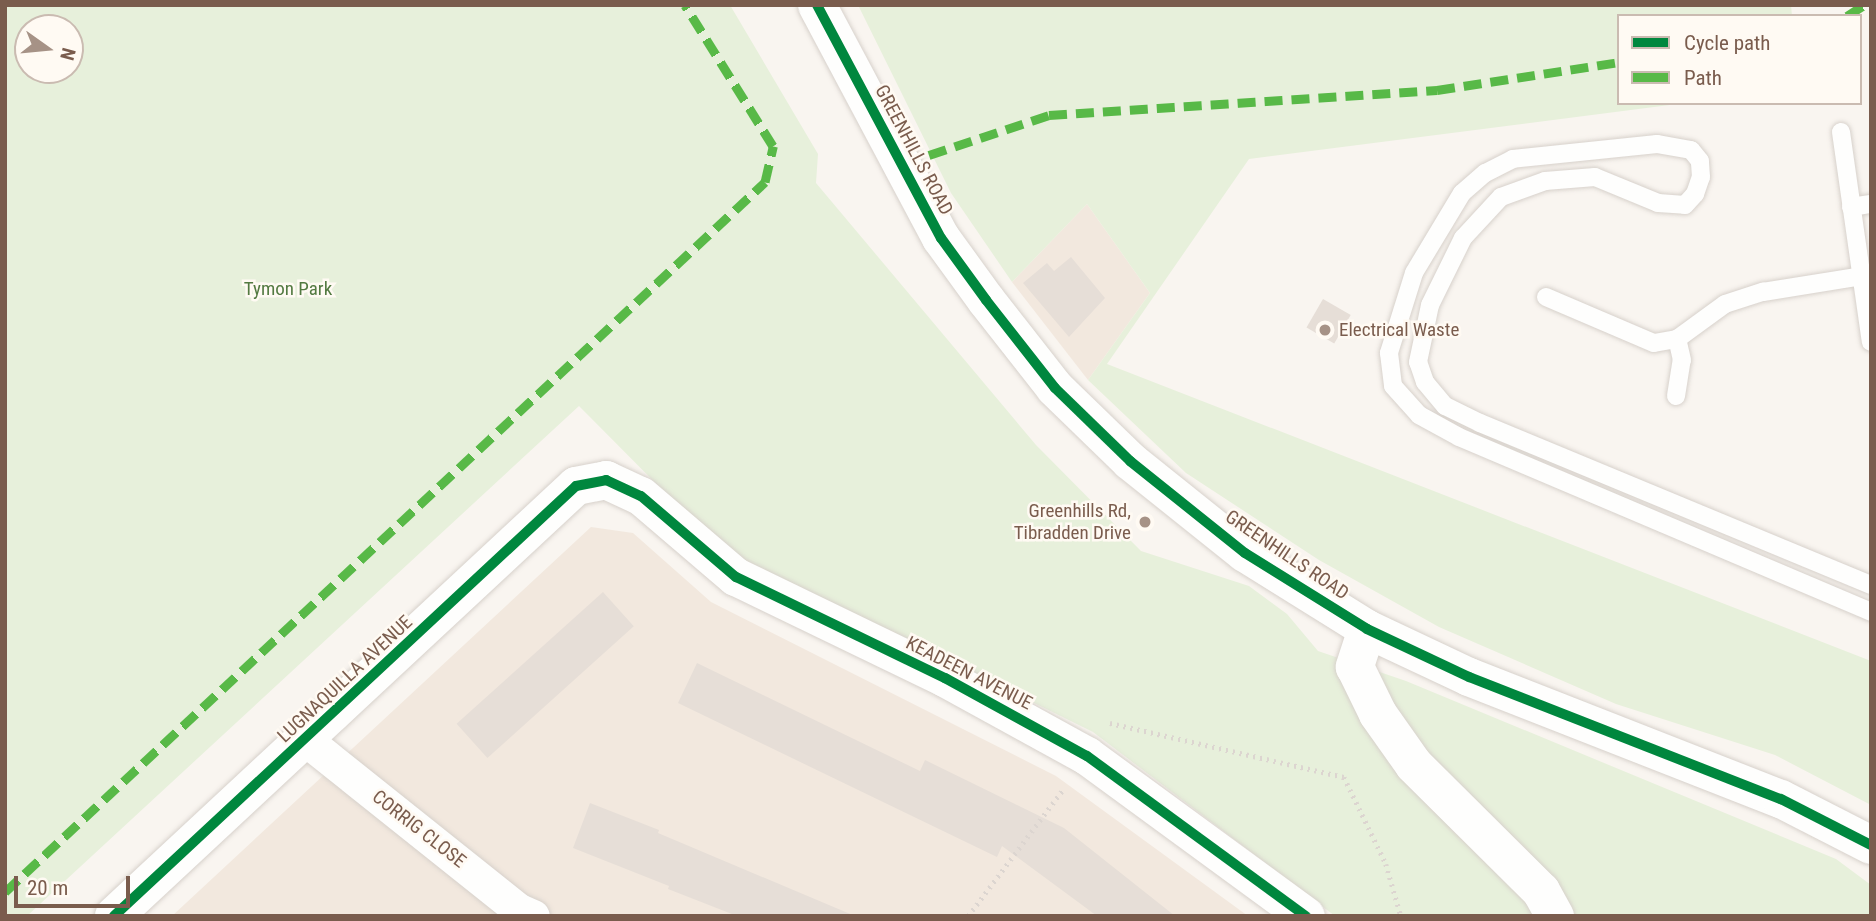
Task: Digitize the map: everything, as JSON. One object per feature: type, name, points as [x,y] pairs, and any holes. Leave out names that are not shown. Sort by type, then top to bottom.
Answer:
[{"type":"street","name":"GREENHILLS ROAD","points":[[817,5],[941,238],[1055,388],[1130,461],[1245,553],[1367,629],[1469,677],[1781,799],[1871,845]]},
{"type":"street","name":"LUGNAQUILLA AVENUE","points":[[114,916],[576,486],[606,480]]},
{"type":"street","name":"KEADEEN AVENUE","points":[[606,480],[641,496],[736,577],[945,678],[1087,756],[1306,916]]},
{"type":"street","points":[[1367,629],[1355,667],[1378,714],[1414,765],[1541,891],[1555,916]]},
{"type":"street","name":"CORRIG CLOSE","points":[[306,740],[519,910],[533,916]]},
{"type":"lane","points":[[1841,132],[1852,207],[1865,269],[1871,342]]},
{"type":"lane","points":[[1871,585],[1480,423],[1445,406],[1425,382],[1418,362],[1430,305],[1463,238],[1502,197],[1545,181],[1595,177],[1658,202],[1685,205],[1695,194],[1701,177],[1700,161],[1691,150],[1657,144],[1513,159],[1485,173],[1462,193],[1415,273],[1389,353],[1394,386],[1419,415],[1459,437],[1871,612]]},
{"type":"lane","points":[[1852,207],[1871,204]]},
{"type":"lane","points":[[1546,297],[1654,342],[1676,339],[1725,304],[1763,292],[1865,269]]},
{"type":"lane","points":[[1676,339],[1682,360],[1676,396]]},
{"type":"path","points":[[1108,723],[1344,776],[1386,864],[1402,916]]},
{"type":"path","points":[[968,916],[1072,777]]},
{"type":"shaded area","points":[[1087,204],[1150,293],[1088,380],[1012,282]]},
{"type":"shaded area","points":[[591,527],[633,533],[711,602],[1056,776],[1248,916],[172,916]]},
{"type":"green space","name":"Tymon Park","points":[[5,5],[730,5],[818,154],[816,183],[1036,445],[1141,551],[1249,586],[1287,614],[1318,651],[1406,681],[1836,859],[1871,885],[1871,916],[1335,916],[1093,732],[721,549],[579,406],[27,916],[5,916]]},
{"type":"green space","points":[[858,5],[1791,5],[1792,14],[1617,14],[1617,105],[1669,105],[1249,159],[1107,364],[1871,661],[1871,805],[1775,755],[1616,704],[1439,627],[1319,560],[1186,473],[1088,380],[1150,293],[1087,204],[1012,282],[951,193]]},
{"type":"building","points":[[1071,257],[1105,298],[1069,337],[1023,283],[1047,263],[1054,271]]},
{"type":"building","points":[[1323,299],[1351,315],[1334,344],[1306,328]]},
{"type":"building","points":[[603,592],[634,626],[487,758],[457,724]]},
{"type":"building","points":[[697,663],[920,771],[925,760],[1064,828],[1175,916],[1097,916],[1002,846],[997,857],[678,703]]},
{"type":"building","points":[[590,803],[659,830],[658,833],[855,916],[737,916],[668,889],[669,886],[573,848]]},
{"type":"marked path","points":[[5,892],[765,182],[773,146],[685,5]]},
{"type":"marked path","points":[[1850,14],[1864,5]]},
{"type":"marked path","points":[[929,155],[1049,115],[1437,90],[1617,62]]},
{"type":"cycle path","points":[[817,5],[941,238],[986,300],[1055,388],[1130,461],[1245,553],[1367,629],[1469,677],[1781,799],[1871,845]]},
{"type":"cycle path","points":[[114,916],[576,486],[606,480],[641,496],[736,577],[945,678],[1087,756],[1306,916]]},
{"type":"place","name":"Electrical Waste","points":[[1325,330]]},
{"type":"place","name":"Greenhills Rd, Tibradden Drive","points":[[1145,522]]}]
